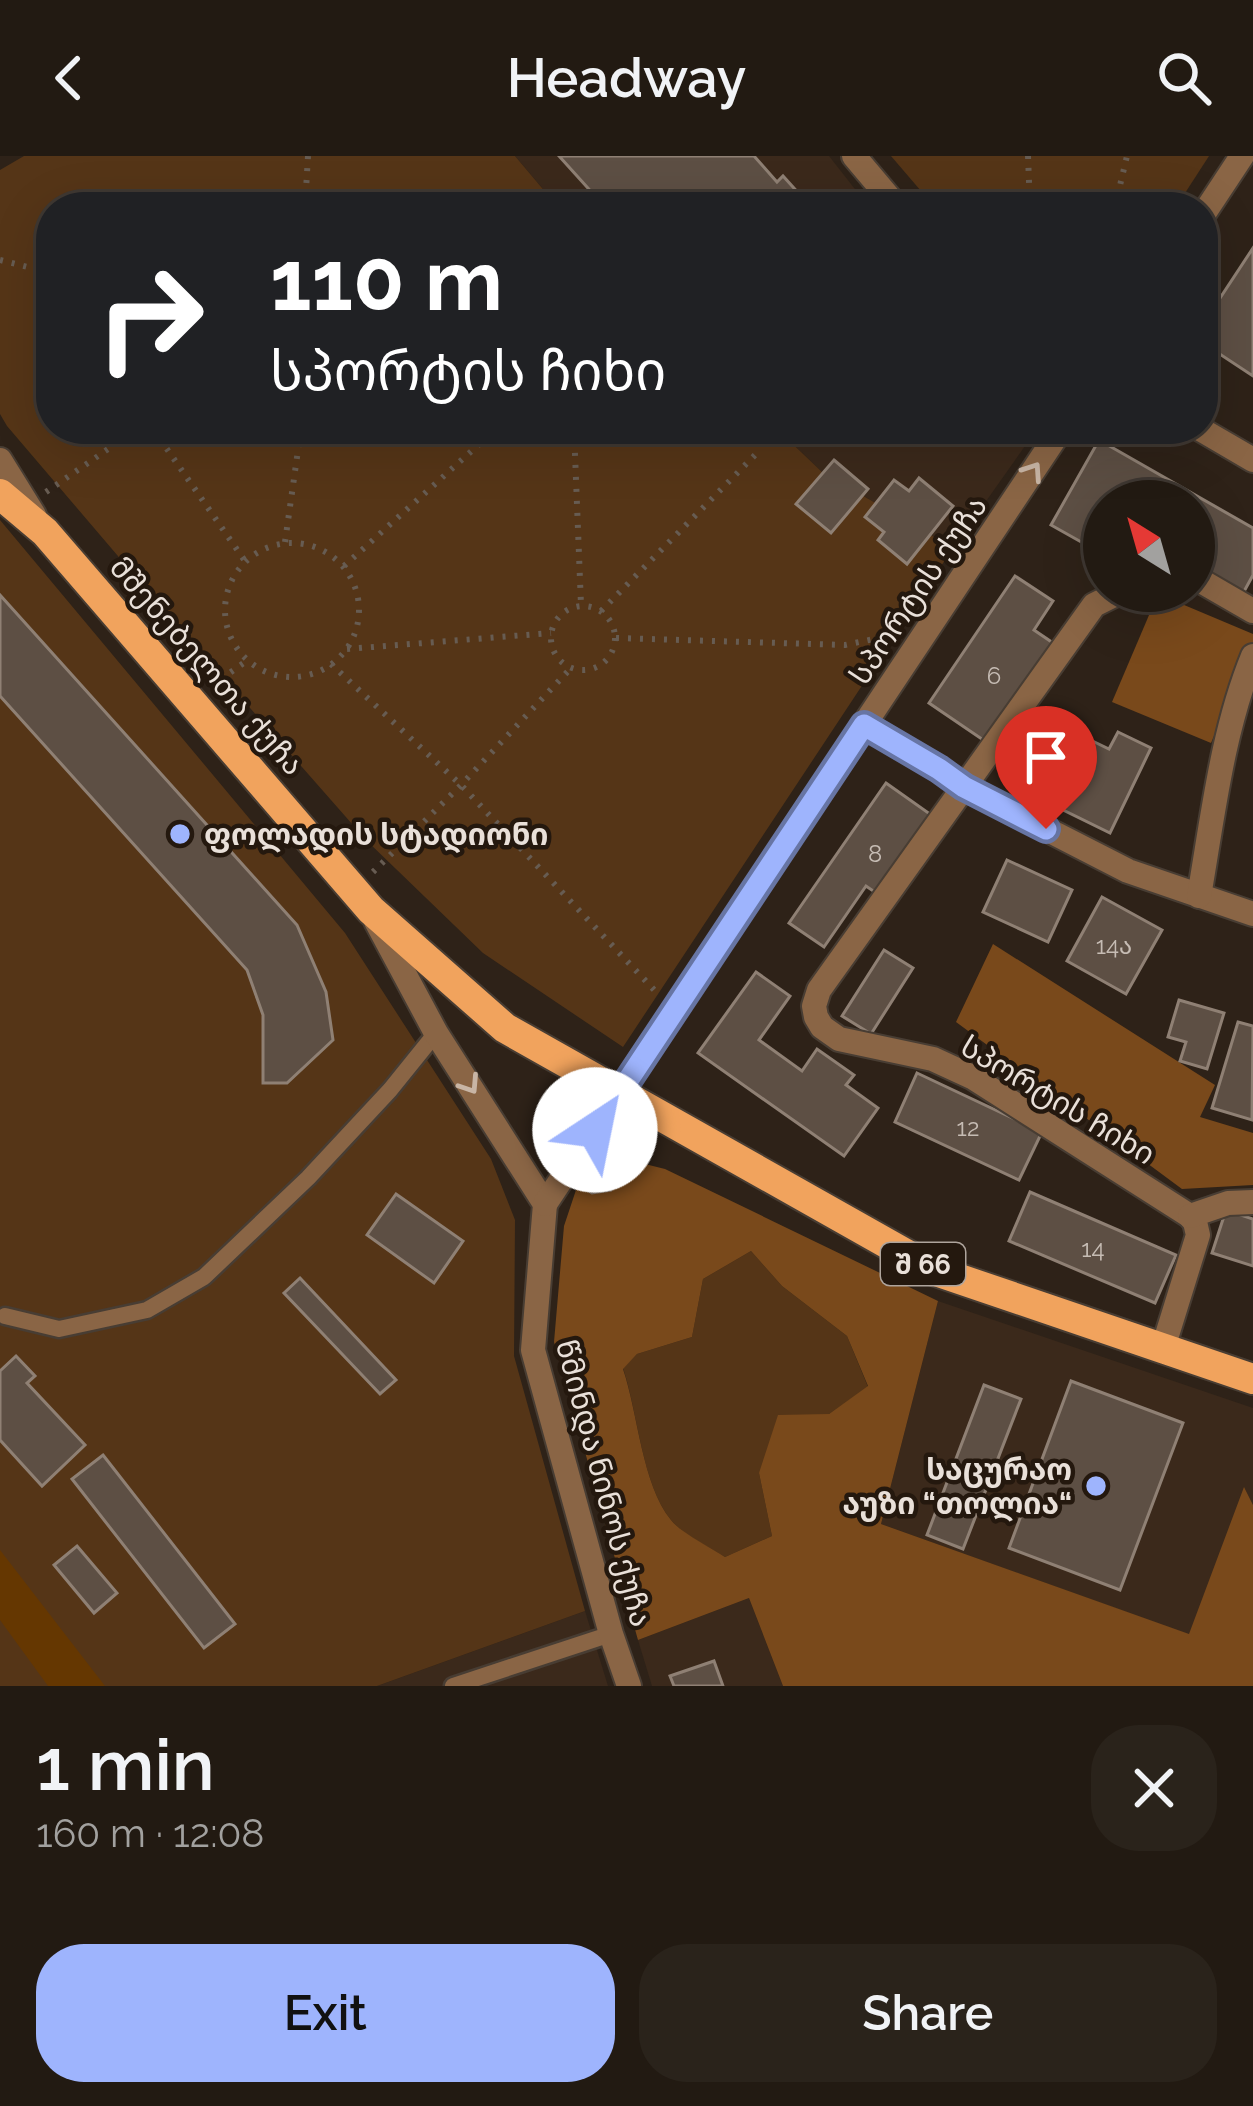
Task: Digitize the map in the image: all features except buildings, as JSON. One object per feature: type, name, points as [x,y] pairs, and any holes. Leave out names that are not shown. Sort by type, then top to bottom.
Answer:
[{"type":"main road","name":"მშენებელთა ქუჩა","points":[[14,499],[362,901],[505,1028],[936,1271],[1253,1379]]},
{"type":"street","points":[[854,156],[884,192]]},
{"type":"street","points":[[1218,192],[1242,156]]},
{"type":"street","points":[[1218,440],[1253,460]]},
{"type":"street","name":"სპორტის ქუჩა","points":[[545,1204],[1051,444]]},
{"type":"street","points":[[0,460],[14,499]]},
{"type":"street","points":[[1215,589],[1253,610]]},
{"type":"street","points":[[964,787],[1089,612]]},
{"type":"street","points":[[1199,896],[1221,772],[1253,656]]},
{"type":"street","points":[[864,725],[964,787],[1128,872],[1253,914]]},
{"type":"street","name":"სპორტის ჩიხი","points":[[964,787],[819,990],[816,1017],[839,1039],[933,1059],[972,1077],[1190,1216]]},
{"type":"street","points":[[362,901],[436,1033],[545,1204]]},
{"type":"street","points":[[1163,1348],[1198,1235],[1190,1216],[1228,1203],[1253,1202]]},
{"type":"street","name":"წმინდა ნინოს ქუჩა","points":[[545,1204],[533,1351],[629,1686]]},
{"type":"lane","points":[[5,1316],[59,1329],[147,1310],[204,1276],[308,1178],[436,1033]]},
{"type":"lane","points":[[453,1686],[611,1634]]},
{"type":"path","points":[[306,192],[308,156]]},
{"type":"path","points":[[1028,156],[1029,192]]},
{"type":"path","points":[[1118,192],[1127,156]]},
{"type":"path","points":[[0,260],[36,269]]},
{"type":"path","points":[[14,499],[111,444]]},
{"type":"path","points":[[163,444],[245,561]]},
{"type":"path","points":[[285,542],[299,444]]},
{"type":"path","points":[[344,566],[479,444]]},
{"type":"path","points":[[575,444],[581,605]]},
{"type":"path","points":[[601,611],[758,452]]},
{"type":"path","points":[[285,542],[328,552],[344,566],[359,607],[357,629],[347,649],[311,674],[289,677],[267,672],[233,644],[225,600],[232,578],[245,561],[285,542]]},
{"type":"path","points":[[581,605],[601,611],[609,618],[616,638],[614,648],[592,670],[571,668],[555,654],[551,633],[562,614],[581,605]]},
{"type":"path","points":[[616,638],[844,645],[928,628]]},
{"type":"path","points":[[347,649],[551,633]]},
{"type":"path","points":[[190,700],[248,660]]},
{"type":"path","points":[[331,664],[461,785],[674,1010]]},
{"type":"path","points":[[362,901],[461,785],[571,668]]},
{"type":"shaded area","points":[[24,156],[515,156],[545,192],[36,192],[36,444],[793,444],[822,472],[953,548],[623,1047],[483,953],[367,841],[7,426],[0,414],[0,170]]},
{"type":"shaded area","points":[[515,156],[829,156],[857,192],[545,192]]},
{"type":"shaded area","points":[[891,156],[1209,156],[1186,192],[921,191]]},
{"type":"shaded area","points":[[793,444],[1026,444],[953,548],[822,472]]},
{"type":"shaded area","points":[[0,520],[345,933],[491,1159],[515,1220],[514,1356],[585,1611],[377,1686],[0,1686]]},
{"type":"shaded area","points":[[1150,612],[1201,612],[1253,634],[1253,645],[1211,743],[1112,702]]},
{"type":"shaded area","points":[[993,944],[1215,1085],[1200,1117],[1253,1133],[1253,1185],[1182,1189],[956,1022]]},
{"type":"shaded area","points":[[617,1157],[665,1169],[938,1301],[881,1524],[1189,1634],[1244,1487],[1253,1505],[1253,1686],[783,1686],[749,1598],[638,1640],[554,1342],[564,1226],[578,1184]],"holes":[[[751,1251],[782,1286],[847,1336],[868,1386],[829,1414],[778,1415],[759,1473],[772,1536],[725,1557],[682,1530],[661,1505],[623,1369],[637,1354],[692,1337],[703,1279]]]},
{"type":"shaded area","points":[[751,1251],[782,1286],[847,1336],[868,1387],[759,1473],[772,1536],[725,1557],[682,1531],[661,1505],[647,1468],[623,1368],[637,1354],[692,1337],[703,1279]]},
{"type":"shaded area","points":[[938,1301],[1253,1408],[1253,1505],[1245,1489],[1190,1635],[881,1524]]},
{"type":"shaded area","points":[[0,1550],[105,1686],[48,1686],[0,1620]]},
{"type":"shaded area","points":[[749,1598],[783,1686],[652,1686],[638,1640]]},
{"type":"shaded area","points":[[585,1611],[608,1686],[377,1686]]},
{"type":"place","name":"ფოლადის სტადიონი","points":[[180,834]]},
{"type":"place","name":"საცურაო აუზი “თოლია“","points":[[1096,1486]]},
{"type":"route","points":[[595,1130],[864,725],[964,787],[1046,829]]}]
